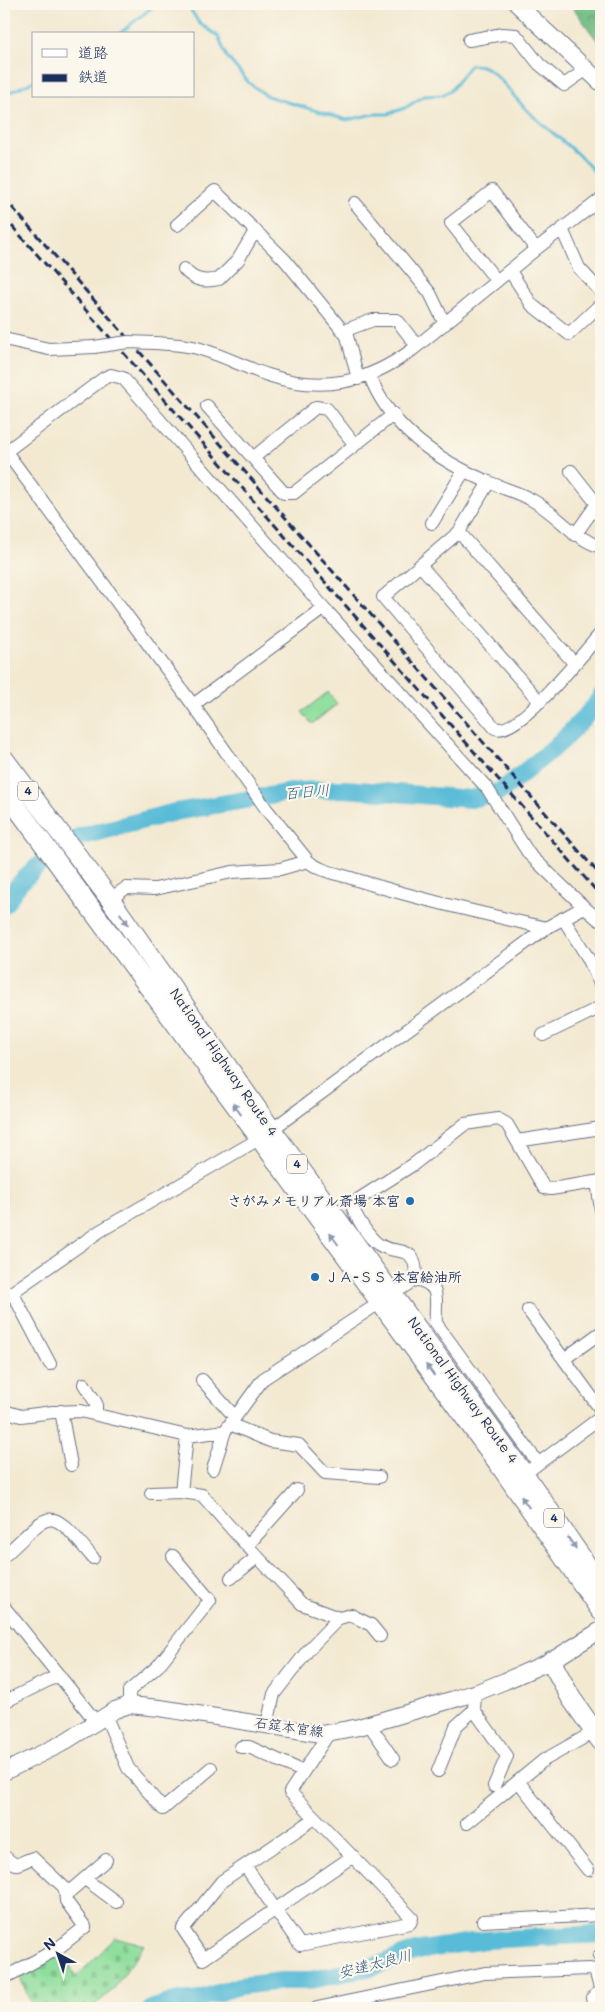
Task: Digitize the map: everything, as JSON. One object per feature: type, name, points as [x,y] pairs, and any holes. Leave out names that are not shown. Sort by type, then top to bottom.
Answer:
[{"type":"highway","name":"National Highway Route 4","points":[[4,759],[110,899],[265,1134]]},
{"type":"highway","name":"National Highway Route 4","points":[[4,790],[387,1298],[579,1566],[601,1586]]},
{"type":"highway","name":"National Highway Route 4","points":[[387,1298],[531,1469],[601,1611]]},
{"type":"highway","points":[[551,1661],[571,1698],[598,1737]]},
{"type":"main road","points":[[517,4],[601,83]]},
{"type":"main road","name":"石筵本宮線","points":[[4,1772],[61,1744],[129,1706],[160,1708],[321,1734],[369,1724],[475,1693],[551,1661],[601,1630]]},
{"type":"street","points":[[469,40],[503,34],[516,35],[539,64],[564,85],[587,69]]},
{"type":"street","points":[[177,225],[215,191],[285,260],[343,331],[347,336],[364,377],[413,437],[464,471],[531,499],[556,516],[576,535],[601,546]]},
{"type":"street","points":[[497,281],[451,223],[492,191],[536,249]]},
{"type":"street","points":[[4,339],[49,349],[128,342],[192,347],[266,375],[307,385],[364,377],[394,364],[418,346],[536,249],[601,199]]},
{"type":"street","points":[[355,203],[430,293],[445,324]]},
{"type":"street","points":[[562,229],[579,268],[601,292]]},
{"type":"street","points":[[184,269],[192,278],[199,281],[220,279],[238,260],[255,231]]},
{"type":"street","points":[[510,271],[532,305],[569,334],[601,304]]},
{"type":"street","points":[[343,331],[373,320],[397,320],[418,346]]},
{"type":"street","points":[[546,928],[457,908],[373,885],[318,867],[308,861],[267,810],[192,705],[4,451],[104,378],[111,375],[123,378],[324,608],[490,793],[529,854],[600,920]]},
{"type":"street","points":[[207,406],[284,494],[294,493],[394,414]]},
{"type":"street","points":[[253,458],[316,407],[327,409],[355,445]]},
{"type":"street","points":[[432,523],[464,471]]},
{"type":"street","points":[[572,471],[599,501],[576,535]]},
{"type":"street","points":[[489,482],[459,532],[383,597],[495,728],[504,730],[540,702],[601,633]]},
{"type":"street","points":[[459,532],[574,663]]},
{"type":"street","points":[[420,565],[540,702]]},
{"type":"street","points":[[192,705],[324,608]]},
{"type":"street","points":[[110,899],[126,888],[154,889],[232,872],[280,869],[308,861]]},
{"type":"street","points":[[50,1364],[8,1295],[100,1230],[265,1134],[546,928],[584,907]]},
{"type":"street","points":[[563,918],[588,958],[601,986]]},
{"type":"street","points":[[543,1035],[601,1007]]},
{"type":"street","points":[[416,1279],[416,1268],[412,1257],[403,1251],[378,1245],[360,1222],[352,1206],[358,1199],[414,1164],[464,1124],[498,1119],[507,1124],[544,1188],[551,1189],[599,1181],[601,1210]]},
{"type":"street","points":[[517,1141],[601,1128]]},
{"type":"street","points":[[213,1469],[230,1424],[263,1379],[416,1279]]},
{"type":"street","points":[[416,1279],[430,1284],[434,1290],[437,1297],[436,1323],[531,1469],[601,1416]]},
{"type":"street","points":[[528,1310],[601,1410]]},
{"type":"street","points":[[564,1359],[600,1332]]},
{"type":"street","points":[[202,1380],[230,1424],[270,1441],[298,1446],[325,1473],[379,1478]]},
{"type":"street","points":[[84,1384],[96,1403],[96,1414]]},
{"type":"street","points":[[4,1411],[22,1416],[61,1411],[96,1414],[187,1436],[230,1424]]},
{"type":"street","points":[[61,1411],[71,1466]]},
{"type":"street","points":[[181,1492],[187,1436]]},
{"type":"street","points":[[247,1546],[297,1490]]},
{"type":"street","points":[[151,1494],[181,1492],[202,1495],[302,1604],[339,1618]]},
{"type":"street","points":[[4,1556],[38,1523],[53,1519],[61,1522],[93,1558]]},
{"type":"street","points":[[129,1706],[129,1691],[158,1666],[210,1600],[173,1556]]},
{"type":"street","points":[[231,1578],[257,1557]]},
{"type":"street","points":[[4,1607],[59,1675],[102,1720],[128,1768],[163,1809],[211,1768]]},
{"type":"street","points":[[267,1724],[274,1694],[309,1649],[339,1618],[351,1615],[371,1626],[380,1636]]},
{"type":"street","points":[[4,1702],[59,1675]]},
{"type":"street","points":[[475,1693],[474,1710],[507,1756],[494,1786]]},
{"type":"street","points":[[438,1771],[456,1726],[474,1710]]},
{"type":"street","points":[[369,1724],[393,1759]]},
{"type":"street","points":[[246,1867],[300,1945],[410,1924],[412,1918],[290,1792],[302,1771],[329,1733]]},
{"type":"street","points":[[467,1823],[544,1760],[598,1737]]},
{"type":"street","points":[[241,1747],[249,1746],[302,1771]]},
{"type":"street","points":[[518,1781],[588,1870]]},
{"type":"street","points":[[315,1818],[246,1867],[222,1881],[183,1929],[203,1959],[353,1856]]},
{"type":"street","points":[[4,1856],[14,1865],[33,1858],[65,1890],[70,1892],[106,1860]]},
{"type":"street","points":[[85,1879],[116,1902]]},
{"type":"street","points":[[4,1976],[57,1949],[85,1927],[66,1900],[65,1890]]},
{"type":"street","points":[[483,1921],[601,1915]]},
{"type":"street","points":[[317,2008],[495,1973],[589,1969],[595,1970],[601,1991],[592,1998],[596,2008]]},
{"type":"green space","points":[[573,4],[601,4],[601,46],[574,9]]},
{"type":"green space","points":[[328,692],[337,704],[312,724],[302,712]]},
{"type":"green space","points":[[115,1938],[144,1945],[113,1990],[91,2008],[33,2008],[19,1975],[62,1951],[76,1977]]},
{"type":"waterway","points":[[121,32],[156,4]]},
{"type":"waterway","points":[[187,4],[199,23],[218,36],[227,57],[249,83],[267,96],[347,120],[374,114],[388,114],[405,108],[424,96],[443,95],[451,90],[470,65],[484,67],[500,79],[520,103],[576,153],[601,180]]},
{"type":"waterway","points":[[4,95],[32,82]]},
{"type":"waterway","name":"百日川","points":[[4,905],[19,884],[37,867],[79,837],[175,812],[297,791],[345,789],[471,799],[501,791],[561,742],[594,707],[601,696]]},
{"type":"waterway","name":"安達太良川","points":[[152,2008],[178,2000],[193,2001],[239,1986],[282,1981],[306,1981],[376,1966],[416,1951],[452,1945],[486,1940],[601,1934]]},
{"type":"railway","points":[[4,198],[601,876]]},
{"type":"railway","points":[[4,217],[601,896]]},
{"type":"place","name":"さがみメモリアル斎場 本宮","points":[[410,1201]]},
{"type":"place","name":"ＪＡ-ＳＳ 本宮給油所","points":[[315,1277]]}]
